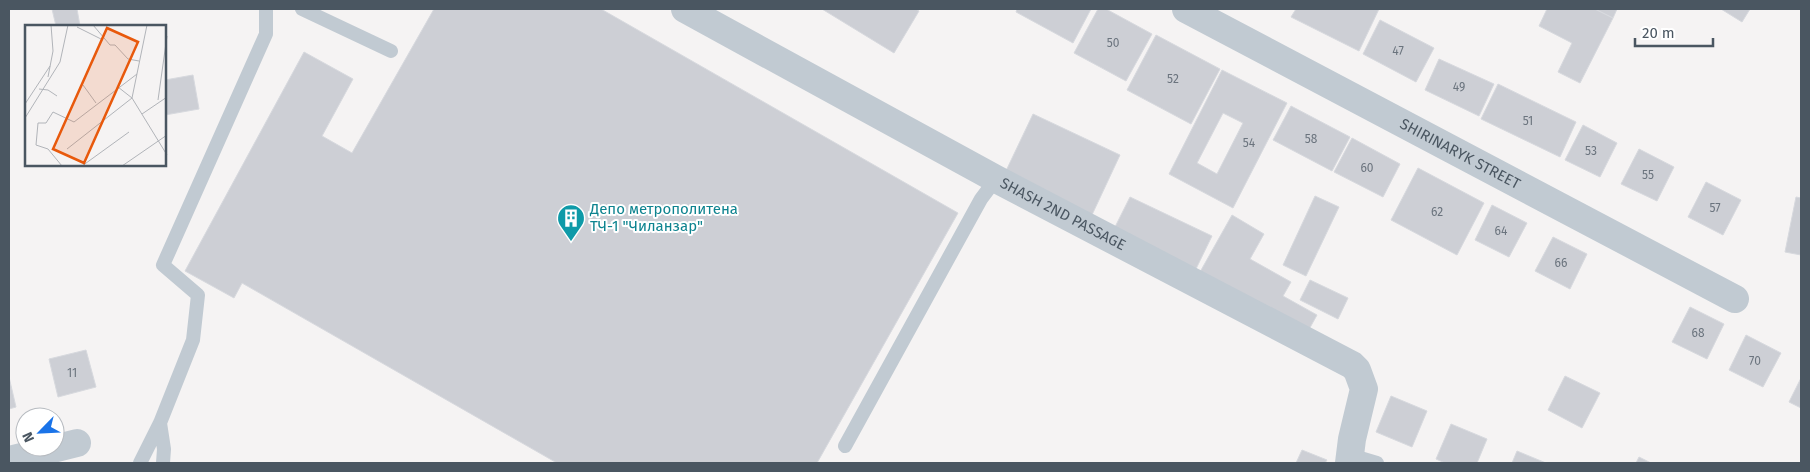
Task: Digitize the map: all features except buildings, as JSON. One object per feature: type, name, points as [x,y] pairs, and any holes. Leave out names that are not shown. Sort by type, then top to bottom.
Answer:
[{"type":"street","name":"SHASH 2ND PASSAGE","points":[[685,9],[996,179],[1352,365],[1358,370],[1364,389],[1349,459]]},
{"type":"street","name":"SHIRINARYK STREET","points":[[1186,9],[1735,299]]},
{"type":"street","points":[[9,460],[77,443]]},
{"type":"lane","points":[[140,463],[160,423],[193,340],[198,295],[163,265],[266,34],[266,9]]},
{"type":"lane","points":[[302,9],[391,51]]},
{"type":"lane","points":[[845,446],[981,199],[996,179]]},
{"type":"lane","points":[[160,423],[164,449],[163,463]]},
{"type":"lane","points":[[1349,459],[1377,463]]},
{"type":"place","name":"Депо метрополитена ТЧ-1 \"Чиланзар\"","points":[[571,242]]}]
